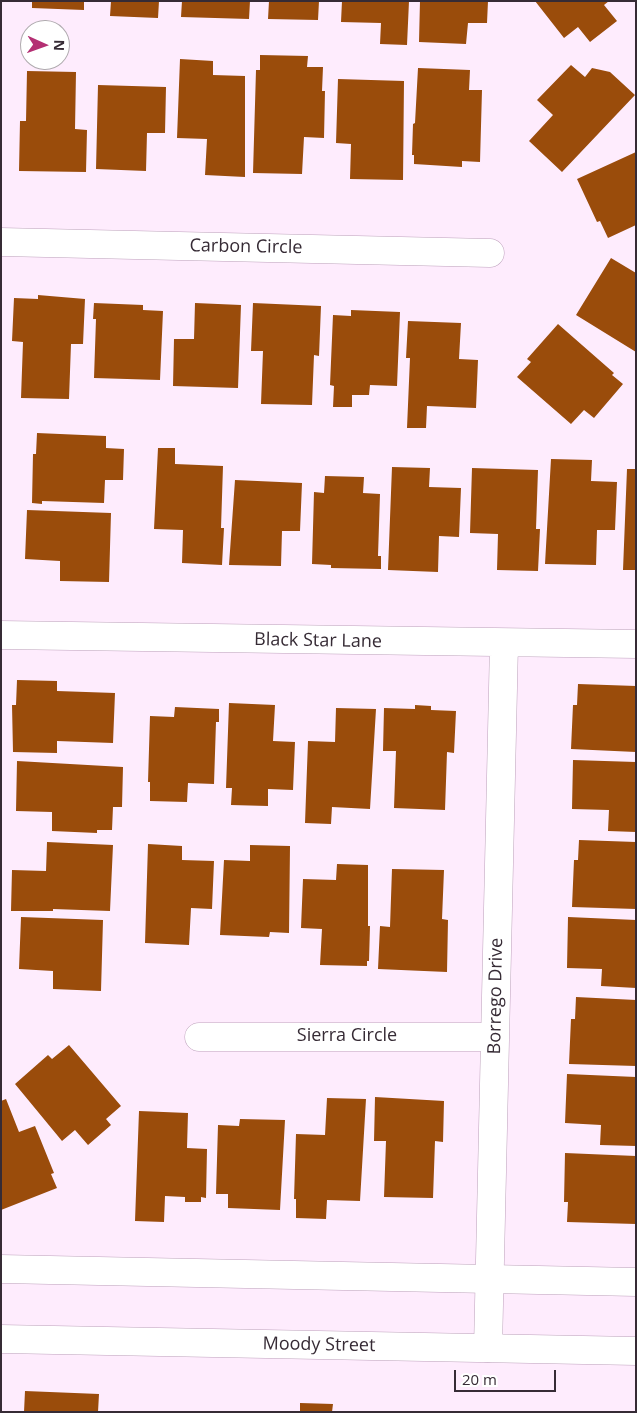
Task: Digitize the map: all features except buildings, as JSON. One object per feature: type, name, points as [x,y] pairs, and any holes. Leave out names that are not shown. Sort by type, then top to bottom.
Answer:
[{"type":"street","name":"Carbon Circle","points":[[1,242],[490,253]]},
{"type":"street","name":"Black Star Lane","points":[[1,635],[504,644],[636,644]]},
{"type":"street","name":"Borrego Drive","points":[[488,1348],[504,644]]},
{"type":"street","name":"Sierra Circle","points":[[199,1037],[495,1037]]},
{"type":"street","points":[[1,1269],[636,1282]]},
{"type":"street","name":"Moody Street","points":[[1,1339],[636,1352]]}]
